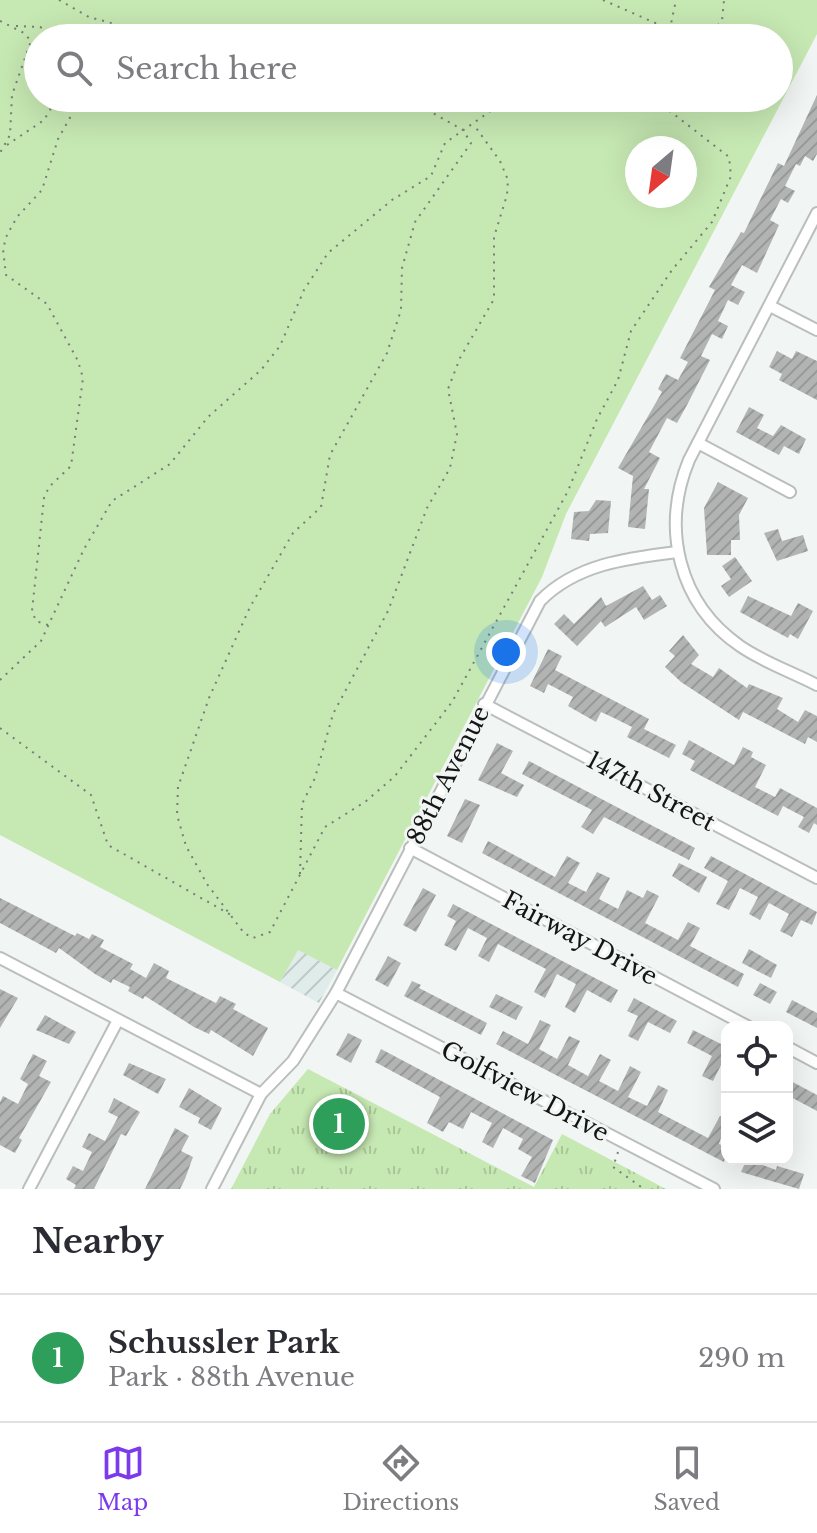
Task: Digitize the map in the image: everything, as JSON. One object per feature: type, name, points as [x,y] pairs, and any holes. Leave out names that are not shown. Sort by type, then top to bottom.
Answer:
[{"type":"street","points":[[817,213],[698,443],[678,490],[674,521],[677,552],[700,606],[727,636],[753,654],[817,685]]},
{"type":"street","points":[[770,306],[817,330]]},
{"type":"street","points":[[698,443],[790,492]]},
{"type":"street","name":"88th Avenue","points":[[212,1189],[261,1094],[293,1061],[336,993],[532,612],[553,588],[589,569],[677,552]]},
{"type":"street","name":"147th Street","points":[[484,704],[817,878]]},
{"type":"street","name":"Fairway Drive","points":[[410,848],[738,1021]]},
{"type":"street","points":[[0,958],[261,1094]]},
{"type":"street","name":"Golfview Drive","points":[[336,993],[714,1189]]},
{"type":"street","points":[[29,1189],[118,1020]]},
{"type":"street","points":[[793,1050],[817,1063]]},
{"type":"path","points":[[59,0],[89,17],[115,24]]},
{"type":"path","points":[[603,0],[658,24]]},
{"type":"path","points":[[670,24],[676,0]]},
{"type":"path","points":[[718,24],[722,21],[724,0]]},
{"type":"path","points":[[0,21],[24,36]]},
{"type":"path","points":[[13,27],[24,27]]},
{"type":"path","points":[[0,153],[12,128],[12,95],[24,61]]},
{"type":"path","points":[[4,147],[44,120],[49,112]]},
{"type":"path","points":[[49,625],[36,621],[32,611],[44,498],[49,487],[71,466],[83,378],[78,361],[47,304],[6,275],[3,249],[11,225],[42,190],[58,139],[73,112]]},
{"type":"path","points":[[430,112],[472,139],[415,222],[402,268],[402,302],[395,332],[372,384],[330,455],[321,507],[293,533],[250,607],[209,698],[178,787],[177,815],[186,846],[207,884],[248,936],[265,936],[329,822],[365,802],[395,776],[452,702],[568,491],[597,419],[618,380],[631,331],[672,270],[712,222],[731,176],[729,157],[674,112]]},
{"type":"path","points":[[0,680],[35,650],[84,549],[112,501],[170,464],[208,417],[261,370],[280,346],[304,290],[328,253],[392,200],[431,176],[445,143],[491,112]]},
{"type":"path","points":[[300,876],[302,804],[319,768],[333,714],[388,611],[427,508],[455,453],[457,427],[450,409],[448,389],[460,358],[494,299],[494,237],[508,180],[493,149],[474,125]]},
{"type":"path","points":[[0,728],[91,795],[108,845],[232,915]]},
{"type":"path","points":[[622,1142],[613,1167],[644,1189]]},
{"type":"shaded area","points":[[298,949],[337,970],[319,1003],[280,982]]},
{"type":"green space","points":[[0,0],[817,0],[817,34],[793,80],[793,24],[24,24],[24,112],[776,112],[566,514],[542,577],[337,970],[298,950],[280,982],[0,835]]},
{"type":"green space","points":[[308,1069],[534,1187],[562,1134],[666,1189],[231,1189],[270,1114]]},
{"type":"building","points":[[817,95],[817,154],[813,161],[805,156],[800,166],[796,164],[785,186],[795,191],[788,203],[781,199],[770,220],[779,225],[757,273],[742,265],[731,285],[745,292],[738,305],[728,300],[718,321],[728,326],[722,339],[712,334],[701,356],[710,360],[687,405],[677,423],[667,418],[649,452],[660,458],[644,489],[649,489],[645,529],[628,527],[633,476],[618,468],[662,392],[658,389],[666,374],[678,380],[688,362],[680,358],[715,290],[709,287],[741,232],[744,233],[778,163],[784,166]]},
{"type":"building","points":[[777,351],[792,359],[796,351],[817,361],[817,400],[779,380],[782,374],[769,367]]},
{"type":"building","points":[[749,407],[764,415],[757,428],[773,436],[781,425],[806,439],[799,454],[784,446],[779,455],[736,432]]},
{"type":"building","points":[[718,482],[748,498],[739,515],[740,540],[731,540],[731,555],[707,555],[704,508]]},
{"type":"building","points":[[596,500],[611,501],[608,533],[590,534],[589,541],[571,539],[574,512],[589,511]]},
{"type":"building","points":[[778,529],[782,541],[803,535],[808,551],[777,561],[764,533]]},
{"type":"building","points":[[735,557],[752,581],[729,597],[721,586],[731,579],[722,566]]},
{"type":"building","points":[[643,586],[652,600],[660,595],[667,606],[644,620],[636,607],[605,627],[601,621],[577,646],[554,624],[564,614],[574,624],[601,597],[606,606]]},
{"type":"building","points":[[748,596],[791,616],[798,603],[813,611],[798,639],[790,634],[788,638],[740,612]]},
{"type":"building","points":[[683,635],[699,655],[691,664],[713,677],[719,668],[747,688],[749,684],[783,698],[777,709],[798,722],[805,710],[817,716],[817,742],[808,737],[805,744],[743,712],[739,720],[681,682],[665,667],[675,656],[669,651]]},
{"type":"building","points":[[548,649],[562,656],[555,670],[649,719],[644,729],[676,745],[669,758],[627,737],[632,727],[601,712],[596,722],[568,706],[573,697],[548,684],[544,693],[530,686]]},
{"type":"building","points":[[689,740],[734,765],[743,747],[753,752],[751,757],[766,765],[755,787],[775,797],[780,788],[817,808],[817,825],[814,823],[809,833],[798,827],[804,817],[783,806],[778,816],[690,770],[695,761],[682,754]]},
{"type":"building","points":[[497,743],[513,751],[501,773],[524,785],[517,797],[478,780]]},
{"type":"building","points":[[529,761],[695,848],[689,860],[604,817],[593,834],[581,827],[592,810],[522,774]]},
{"type":"building","points":[[465,799],[480,805],[462,843],[447,836]]},
{"type":"building","points":[[488,841],[555,877],[567,856],[580,863],[568,883],[586,892],[597,872],[610,878],[599,899],[618,909],[627,890],[643,898],[647,890],[659,896],[645,923],[678,940],[688,922],[700,928],[690,946],[744,974],[738,987],[482,853]]},
{"type":"building","points":[[711,856],[817,912],[812,925],[801,920],[792,937],[780,931],[789,914],[769,903],[760,920],[749,914],[758,897],[740,888],[729,910],[716,904],[728,881],[704,868]]},
{"type":"building","points":[[679,863],[707,877],[699,893],[672,876]]},
{"type":"building","points":[[423,888],[436,895],[416,932],[403,925]]},
{"type":"building","points":[[0,898],[75,936],[77,933],[89,939],[92,934],[104,940],[100,947],[133,964],[130,969],[146,978],[154,963],[169,971],[166,978],[216,1003],[220,996],[236,1004],[233,1009],[268,1028],[253,1056],[211,1030],[209,1034],[194,1027],[145,996],[143,999],[128,991],[130,987],[113,979],[111,983],[59,948],[56,953],[0,923]]},
{"type":"building","points":[[453,904],[618,990],[611,1003],[587,990],[575,1013],[565,1007],[576,984],[557,974],[545,998],[534,992],[546,969],[498,944],[489,962],[478,956],[487,938],[468,928],[456,951],[444,945],[456,921],[447,916]]},
{"type":"building","points":[[749,949],[777,965],[771,978],[742,963]]},
{"type":"building","points":[[388,956],[401,963],[388,987],[375,980]]},
{"type":"building","points":[[412,981],[421,985],[419,988],[487,1023],[481,1035],[404,996]]},
{"type":"building","points":[[760,983],[777,992],[770,1004],[753,995]]},
{"type":"building","points":[[0,989],[18,998],[0,1028]]},
{"type":"building","points":[[496,994],[523,1007],[516,1020],[489,1007]]},
{"type":"building","points":[[634,998],[677,1021],[670,1033],[648,1022],[638,1041],[628,1036],[638,1016],[627,1011]]},
{"type":"building","points":[[792,1000],[817,1013],[817,1028],[786,1012]]},
{"type":"building","points":[[45,1015],[76,1032],[69,1044],[36,1030]]},
{"type":"building","points":[[540,1020],[551,1025],[539,1049],[557,1059],[569,1036],[580,1041],[568,1065],[588,1076],[600,1054],[611,1060],[599,1081],[618,1091],[630,1066],[641,1072],[628,1097],[647,1106],[658,1085],[668,1090],[658,1112],[708,1138],[721,1116],[721,1160],[496,1044],[503,1031],[528,1044]]},
{"type":"building","points":[[693,1030],[721,1044],[721,1065],[713,1081],[702,1076],[712,1056],[687,1043]]},
{"type":"building","points":[[348,1033],[362,1040],[351,1063],[336,1055]]},
{"type":"building","points":[[381,1049],[553,1140],[535,1183],[521,1176],[532,1157],[518,1149],[523,1139],[503,1128],[493,1148],[482,1142],[492,1123],[471,1112],[463,1129],[449,1122],[443,1132],[427,1123],[440,1097],[375,1062]]},
{"type":"building","points":[[33,1054],[47,1061],[39,1076],[51,1082],[19,1138],[22,1140],[15,1153],[0,1145],[0,1102],[3,1096],[18,1104],[28,1084],[20,1079]]},
{"type":"building","points":[[129,1063],[166,1079],[158,1094],[123,1075]]},
{"type":"building","points":[[793,1082],[817,1095],[817,1111],[793,1098]]},
{"type":"building","points":[[189,1088],[222,1108],[211,1130],[198,1123],[200,1118],[179,1107]]},
{"type":"building","points":[[114,1098],[140,1112],[126,1136],[121,1134],[94,1189],[74,1189],[76,1185],[66,1179],[73,1166],[83,1171],[92,1152],[82,1147],[89,1133],[105,1141],[118,1117],[108,1112]]},
{"type":"building","points":[[175,1128],[189,1136],[181,1151],[193,1157],[185,1179],[180,1189],[145,1189]]},
{"type":"building","points":[[744,1165],[763,1165],[804,1174],[799,1189],[741,1172]]},
{"type":"place","name":"Schussler Park","points":[[339,1124]]}]
